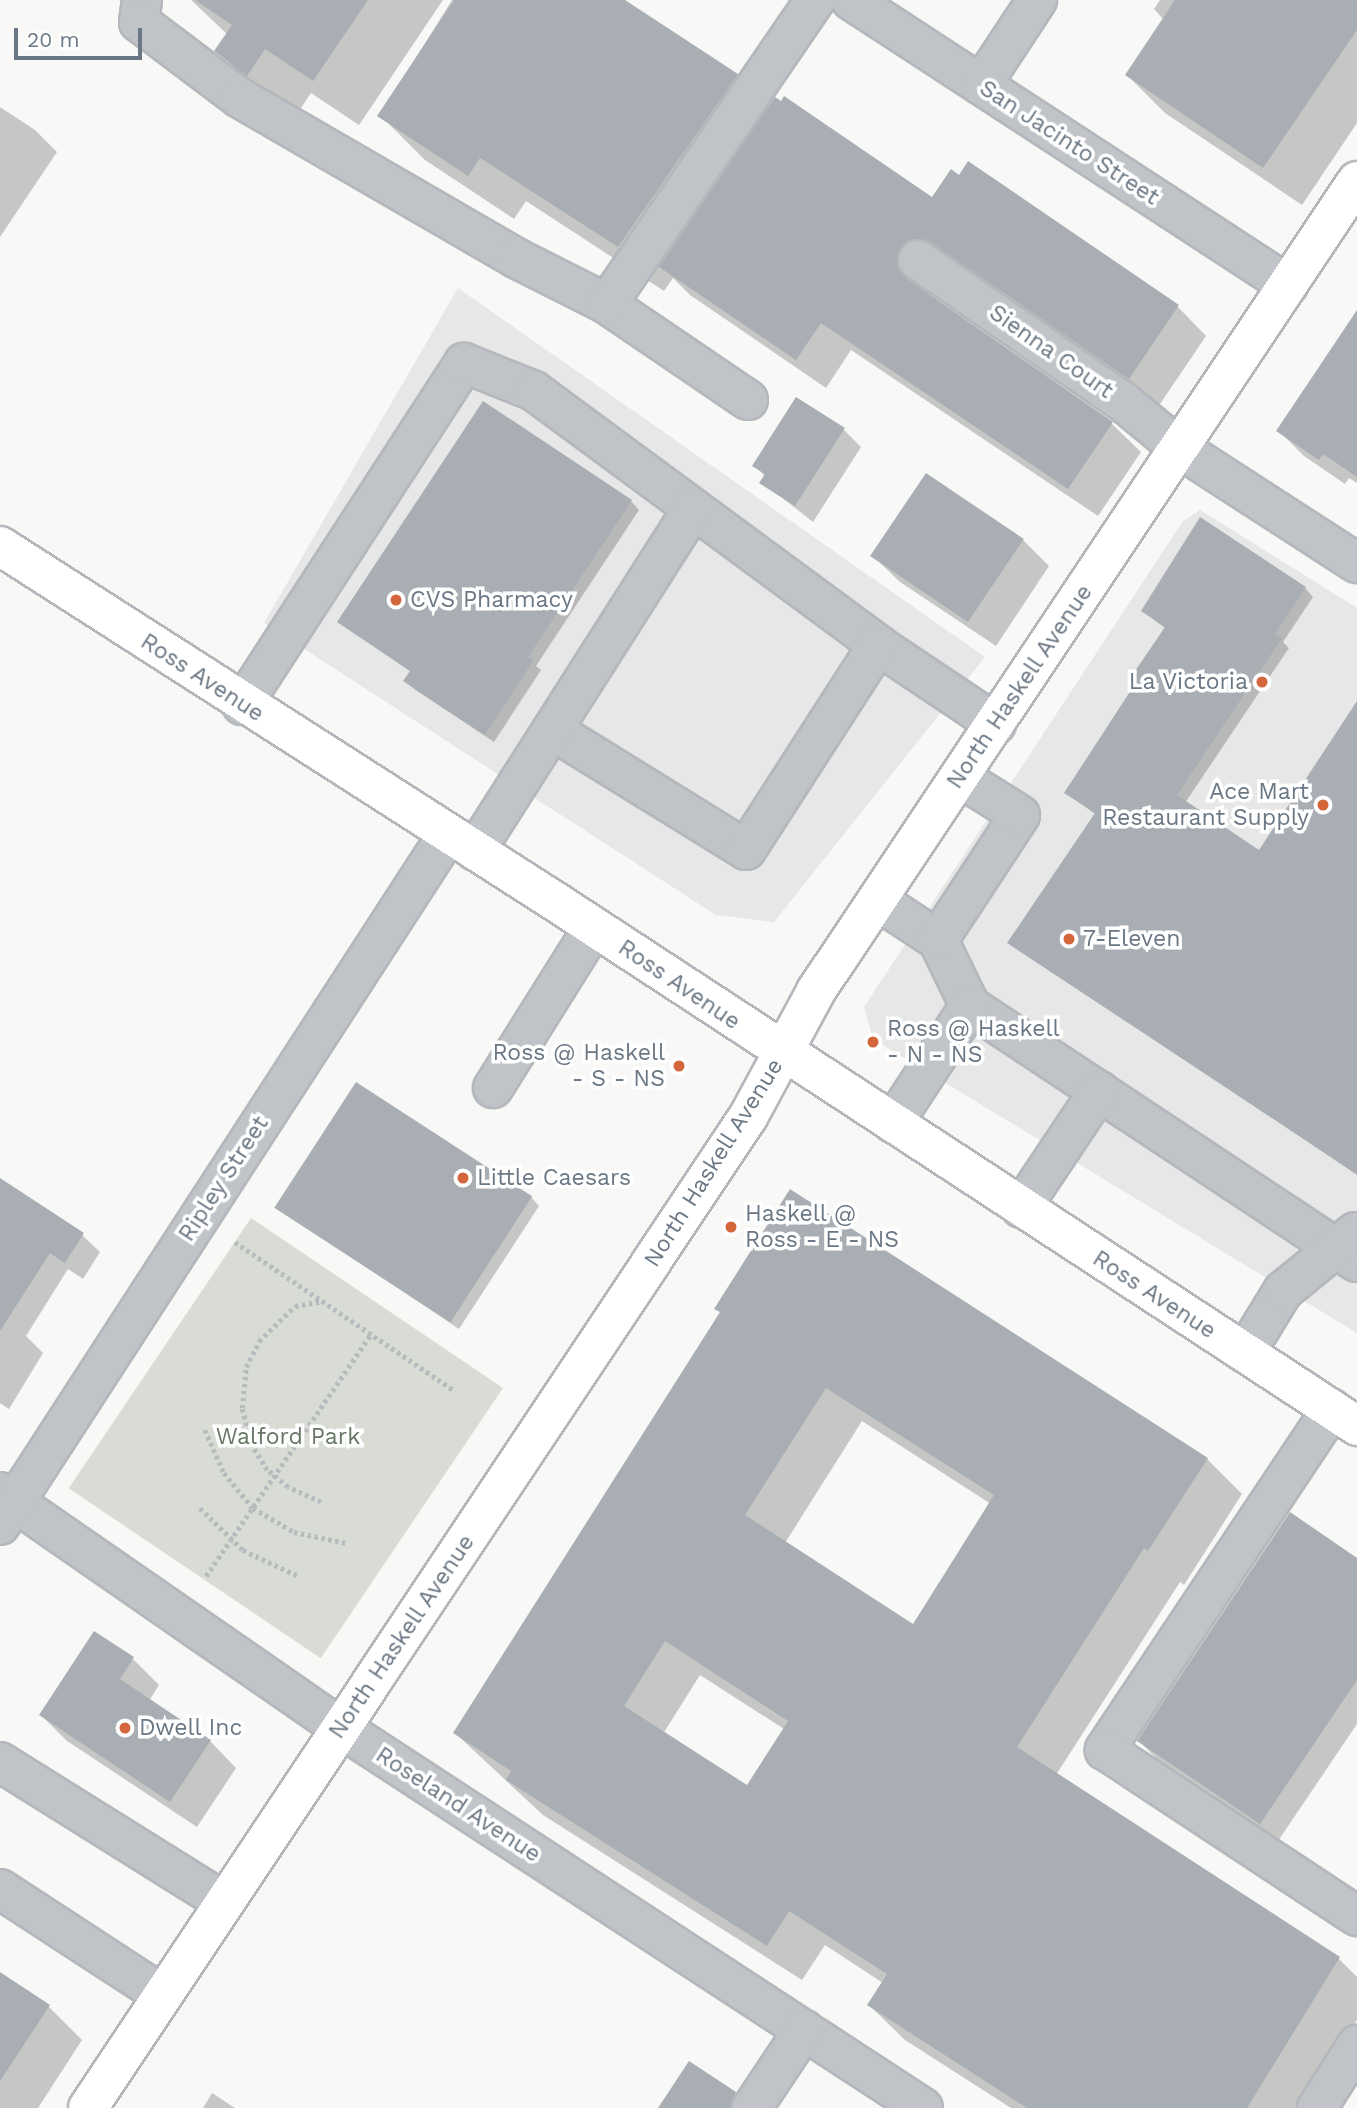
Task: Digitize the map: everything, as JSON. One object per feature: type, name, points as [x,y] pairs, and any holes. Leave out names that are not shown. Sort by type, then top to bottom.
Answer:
[{"type":"main road","name":"North Haskell Avenue","points":[[88,2108],[161,1994],[748,1117],[816,991],[961,778],[1357,181]]},
{"type":"main road","name":"Ross Avenue","points":[[0,546],[242,705],[594,927],[1344,1417]]},
{"type":"street","points":[[142,0],[139,22],[240,98],[516,258],[607,304],[748,400]]},
{"type":"street","points":[[607,304],[815,0]]},
{"type":"street","name":"San Jacinto Street","points":[[851,0],[1287,285]]},
{"type":"street","points":[[981,85],[1037,0]]},
{"type":"street","name":"Sienna Court","points":[[918,260],[1122,401],[1179,448]]},
{"type":"street","points":[[242,705],[464,363],[534,391],[878,645],[996,724]]},
{"type":"street","points":[[1179,448],[1357,563]]},
{"type":"street","name":"Ripley Street","points":[[5,1506],[461,842],[552,730],[693,509]]},
{"type":"street","points":[[552,730],[746,850],[878,645]]},
{"type":"street","points":[[938,940],[1020,815],[961,778]]},
{"type":"street","points":[[877,900],[938,940],[970,1006],[1099,1091],[1349,1247],[1283,1291],[1245,1353]]},
{"type":"street","points":[[493,1088],[594,927]]},
{"type":"street","points":[[892,1123],[970,1006]]},
{"type":"street","points":[[1021,1208],[1099,1091]]},
{"type":"street","points":[[1344,1417],[1105,1750],[1357,1916]]},
{"type":"street","name":"Roseland Avenue","points":[[5,1506],[923,2108]]},
{"type":"street","points":[[0,1762],[223,1902]]},
{"type":"street","points":[[0,1889],[161,1994]]},
{"type":"street","points":[[752,2108],[804,2030]]},
{"type":"street","points":[[1317,2108],[1357,2045]]},
{"type":"path","points":[[235,1242],[454,1391]]},
{"type":"path","points":[[321,1502],[274,1476],[246,1430],[242,1408],[246,1367],[259,1341],[279,1318],[295,1306],[322,1301]]},
{"type":"path","points":[[206,1576],[372,1334]]},
{"type":"path","points":[[205,1430],[224,1473],[253,1508],[280,1527],[315,1540],[346,1543]]},
{"type":"path","points":[[200,1508],[230,1541],[270,1566],[298,1576]]},
{"type":"shaded area","points":[[458,288],[985,657],[774,922],[716,915],[264,623]]},
{"type":"shaded area","points":[[1200,510],[1357,608],[1357,1333],[873,1039],[864,1007],[1183,521]]},
{"type":"green space","name":"Walford Park","points":[[251,1218],[503,1388],[321,1658],[69,1488]]},
{"type":"building","points":[[195,0],[368,0],[313,81],[265,49],[247,76],[214,51],[232,25]]},
{"type":"building","points":[[454,0],[625,0],[738,74],[618,247],[480,158],[468,176],[377,116]]},
{"type":"building","points":[[1175,0],[1357,0],[1357,30],[1263,168],[1125,75]]},
{"type":"building","points":[[784,96],[932,197],[951,169],[959,175],[968,161],[1179,305],[1129,379],[930,242],[909,240],[900,248],[898,269],[906,278],[1113,422],[1068,489],[821,323],[796,360],[659,267],[775,97],[781,101]]},
{"type":"building","points":[[1357,310],[1357,477],[1323,454],[1319,460],[1276,431]]},
{"type":"building","points":[[796,397],[845,428],[795,506],[759,483],[765,474],[752,466]]},
{"type":"building","name":"CVS Pharmacy","points":[[483,401],[632,500],[528,657],[533,661],[485,735],[403,681],[410,671],[337,622]]},
{"type":"building","points":[[926,473],[1024,539],[968,622],[870,556]]},
{"type":"building","points":[[1200,517],[1306,587],[1275,634],[1282,638],[1177,795],[1259,850],[1357,701],[1357,1174],[1007,943],[1095,813],[1064,793],[1135,684],[1129,680],[1165,627],[1141,611]]},
{"type":"building","points":[[356,1082],[532,1196],[450,1322],[274,1208]]},
{"type":"building","points":[[0,1178],[84,1233],[65,1263],[50,1253],[0,1331]]},
{"type":"building","points":[[790,1189],[1208,1458],[1148,1551],[1144,1548],[1017,1747],[1340,1957],[1247,2108],[1027,2108],[867,2005],[887,1974],[789,1911],[767,1946],[506,1780],[511,1771],[453,1733],[720,1312],[714,1309]],"holes":[[[826,1388],[994,1495],[913,1624],[745,1515]],[[665,1641],[788,1721],[747,1785],[624,1706]]]},
{"type":"building","points":[[1290,1512],[1357,1558],[1357,1680],[1260,1824],[1137,1741]]},
{"type":"building","name":"Dwell Inc","points":[[94,1631],[134,1657],[120,1679],[211,1740],[170,1802],[39,1715]]},
{"type":"building","points":[[0,1972],[50,2005],[0,2081]]},
{"type":"building","points":[[689,2061],[736,2092],[730,2108],[658,2108]]},
{"type":"place","name":"CVS Pharmacy","points":[[396,600]]},
{"type":"place","name":"La Victoria","points":[[1262,682]]},
{"type":"place","name":"Ace Mart Restaurant Supply","points":[[1323,805]]},
{"type":"place","name":"7-Eleven","points":[[1069,939]]},
{"type":"place","name":"Ross @ Haskell - N - NS","points":[[873,1042]]},
{"type":"place","name":"Ross @ Haskell - S - NS","points":[[679,1066]]},
{"type":"place","name":"Little Caesars","points":[[463,1178]]},
{"type":"place","name":"Haskell @ Ross - E - NS","points":[[731,1227]]},
{"type":"place","name":"Dwell Inc","points":[[125,1728]]}]
